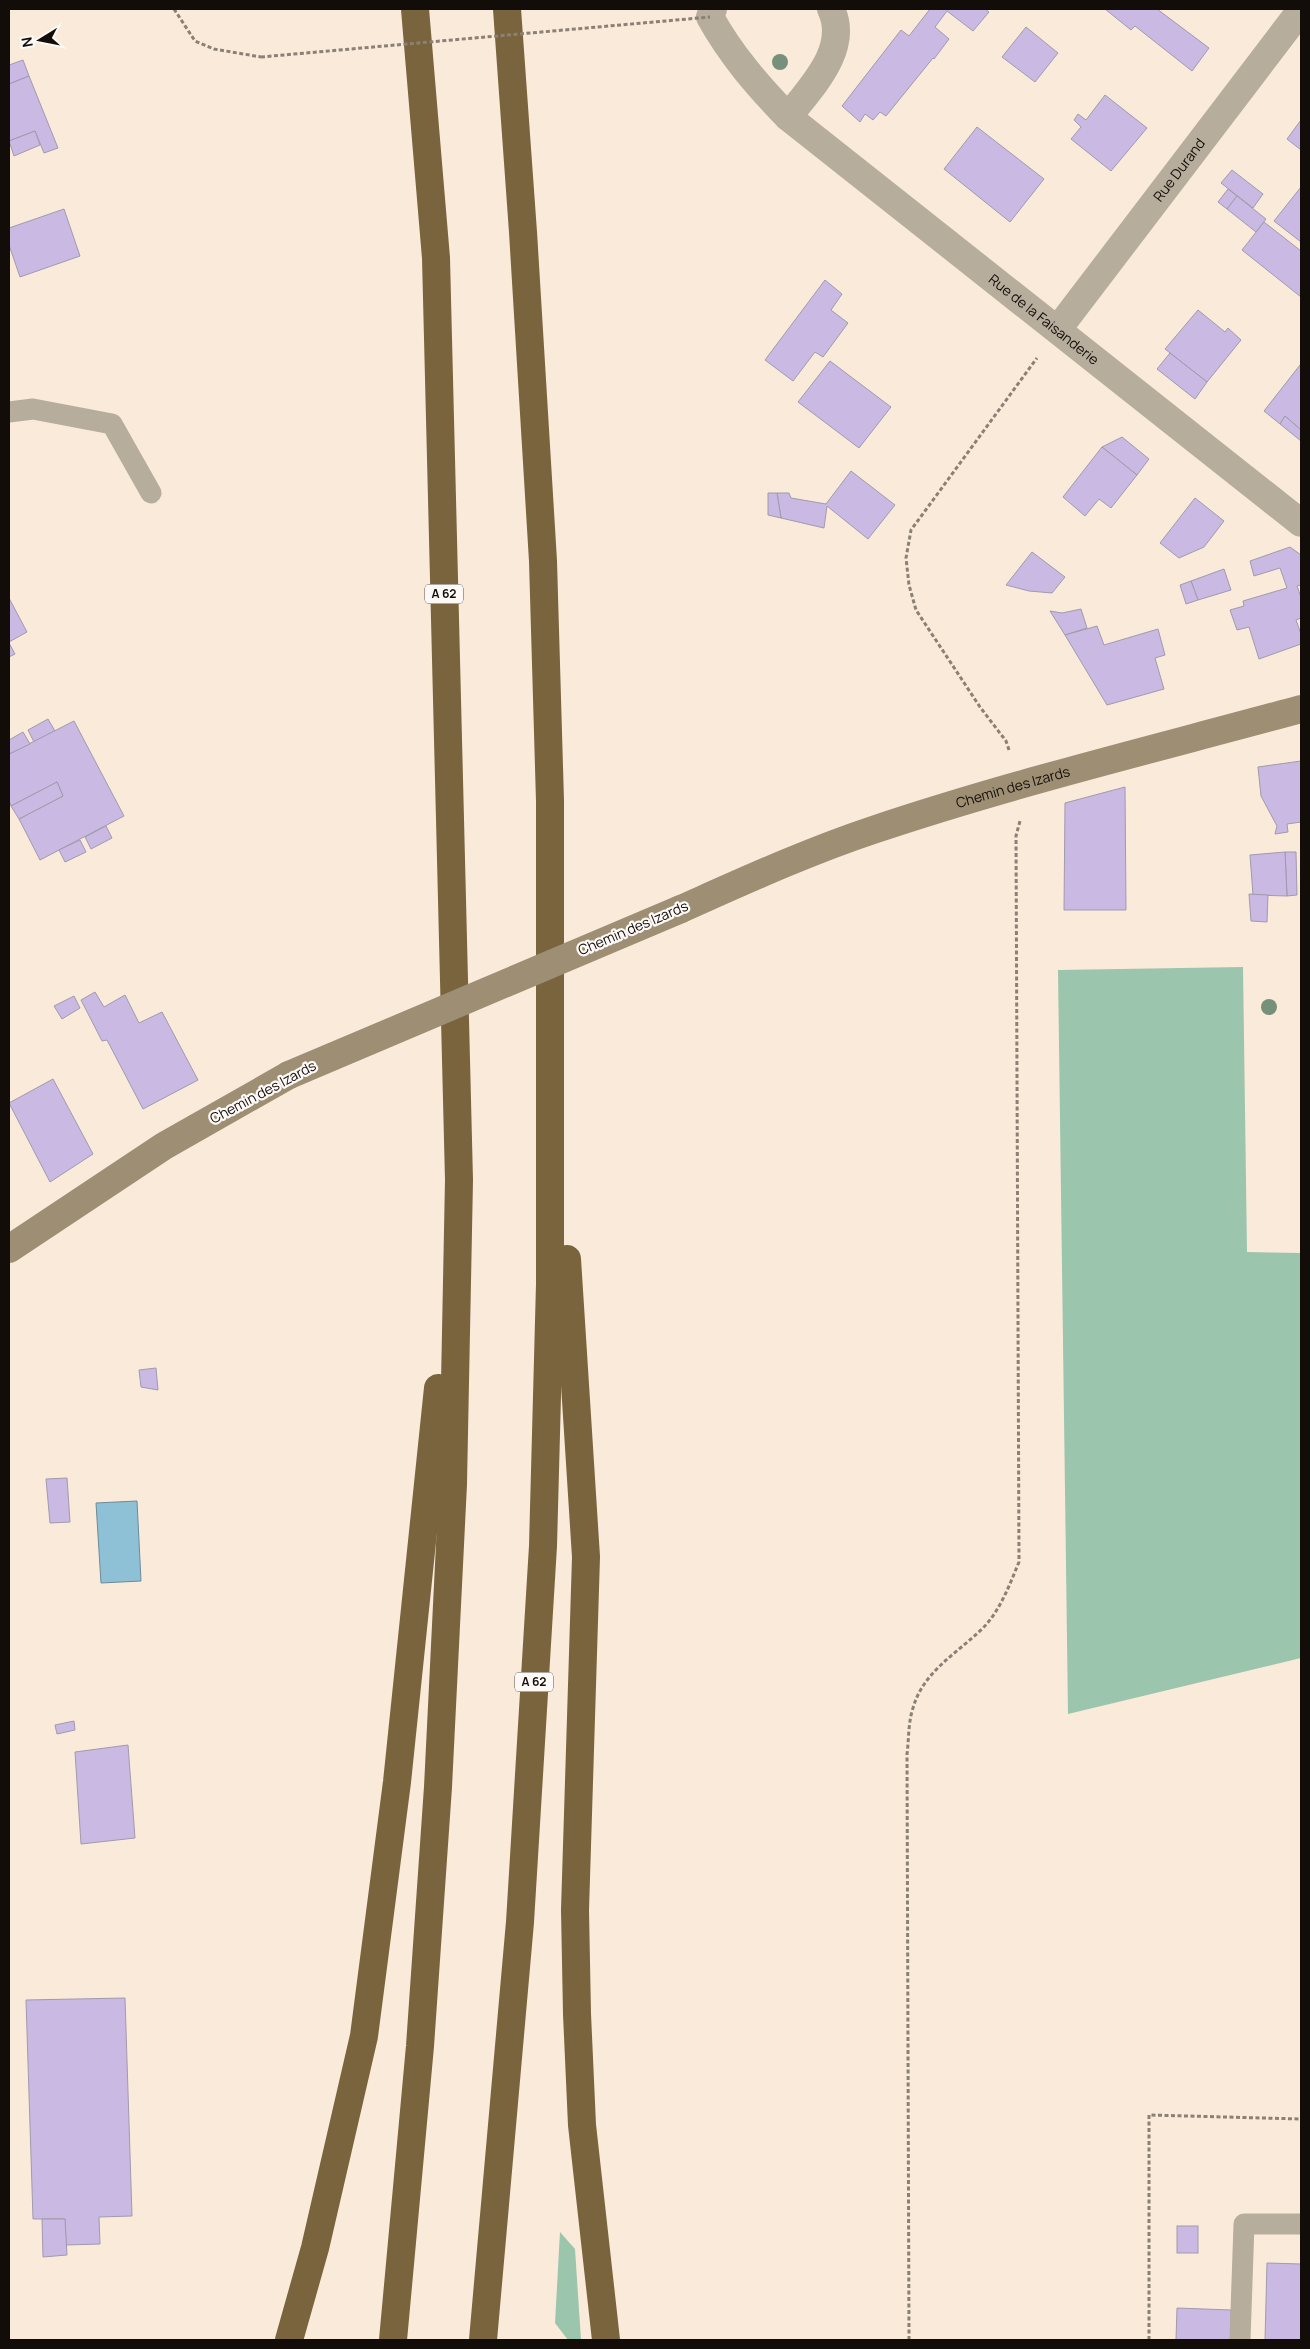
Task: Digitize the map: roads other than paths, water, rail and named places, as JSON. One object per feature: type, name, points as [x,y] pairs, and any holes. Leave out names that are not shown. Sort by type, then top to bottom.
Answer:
[{"type":"highway","name":"A 62","points":[[393,2340],[420,2046],[438,1787],[453,1484],[459,1180],[436,258],[415,9]]},
{"type":"highway","name":"A 62","points":[[483,2340],[520,1922],[542,1556],[550,1284],[550,801],[543,561],[523,222],[507,9]]},
{"type":"highway","points":[[551,1022],[586,1557],[575,1910],[576,2014],[582,2125],[606,2340]]},
{"type":"highway","points":[[289,2340],[315,2248],[364,2036],[398,1772],[459,1180]]},
{"type":"street","points":[[788,117],[828,64],[835,45],[837,22],[831,9]]},
{"type":"street","name":"Rue Durand","points":[[1058,330],[1301,10]]},
{"type":"street","name":"Rue de la Faisanderie","points":[[711,13],[724,43],[756,84],[788,117],[1301,523]]},
{"type":"street","name":"Chemin des Izards","points":[[9,1249],[164,1146],[289,1075],[681,909],[759,874],[872,830],[1020,786],[1301,709]]},
{"type":"lane","points":[[9,412],[33,408],[112,424],[151,492]]},
{"type":"lane","points":[[1240,2340],[1244,2224],[1301,2224]]},
{"type":"water","points":[[137,1501],[141,1581],[101,1583],[96,1503]]}]
